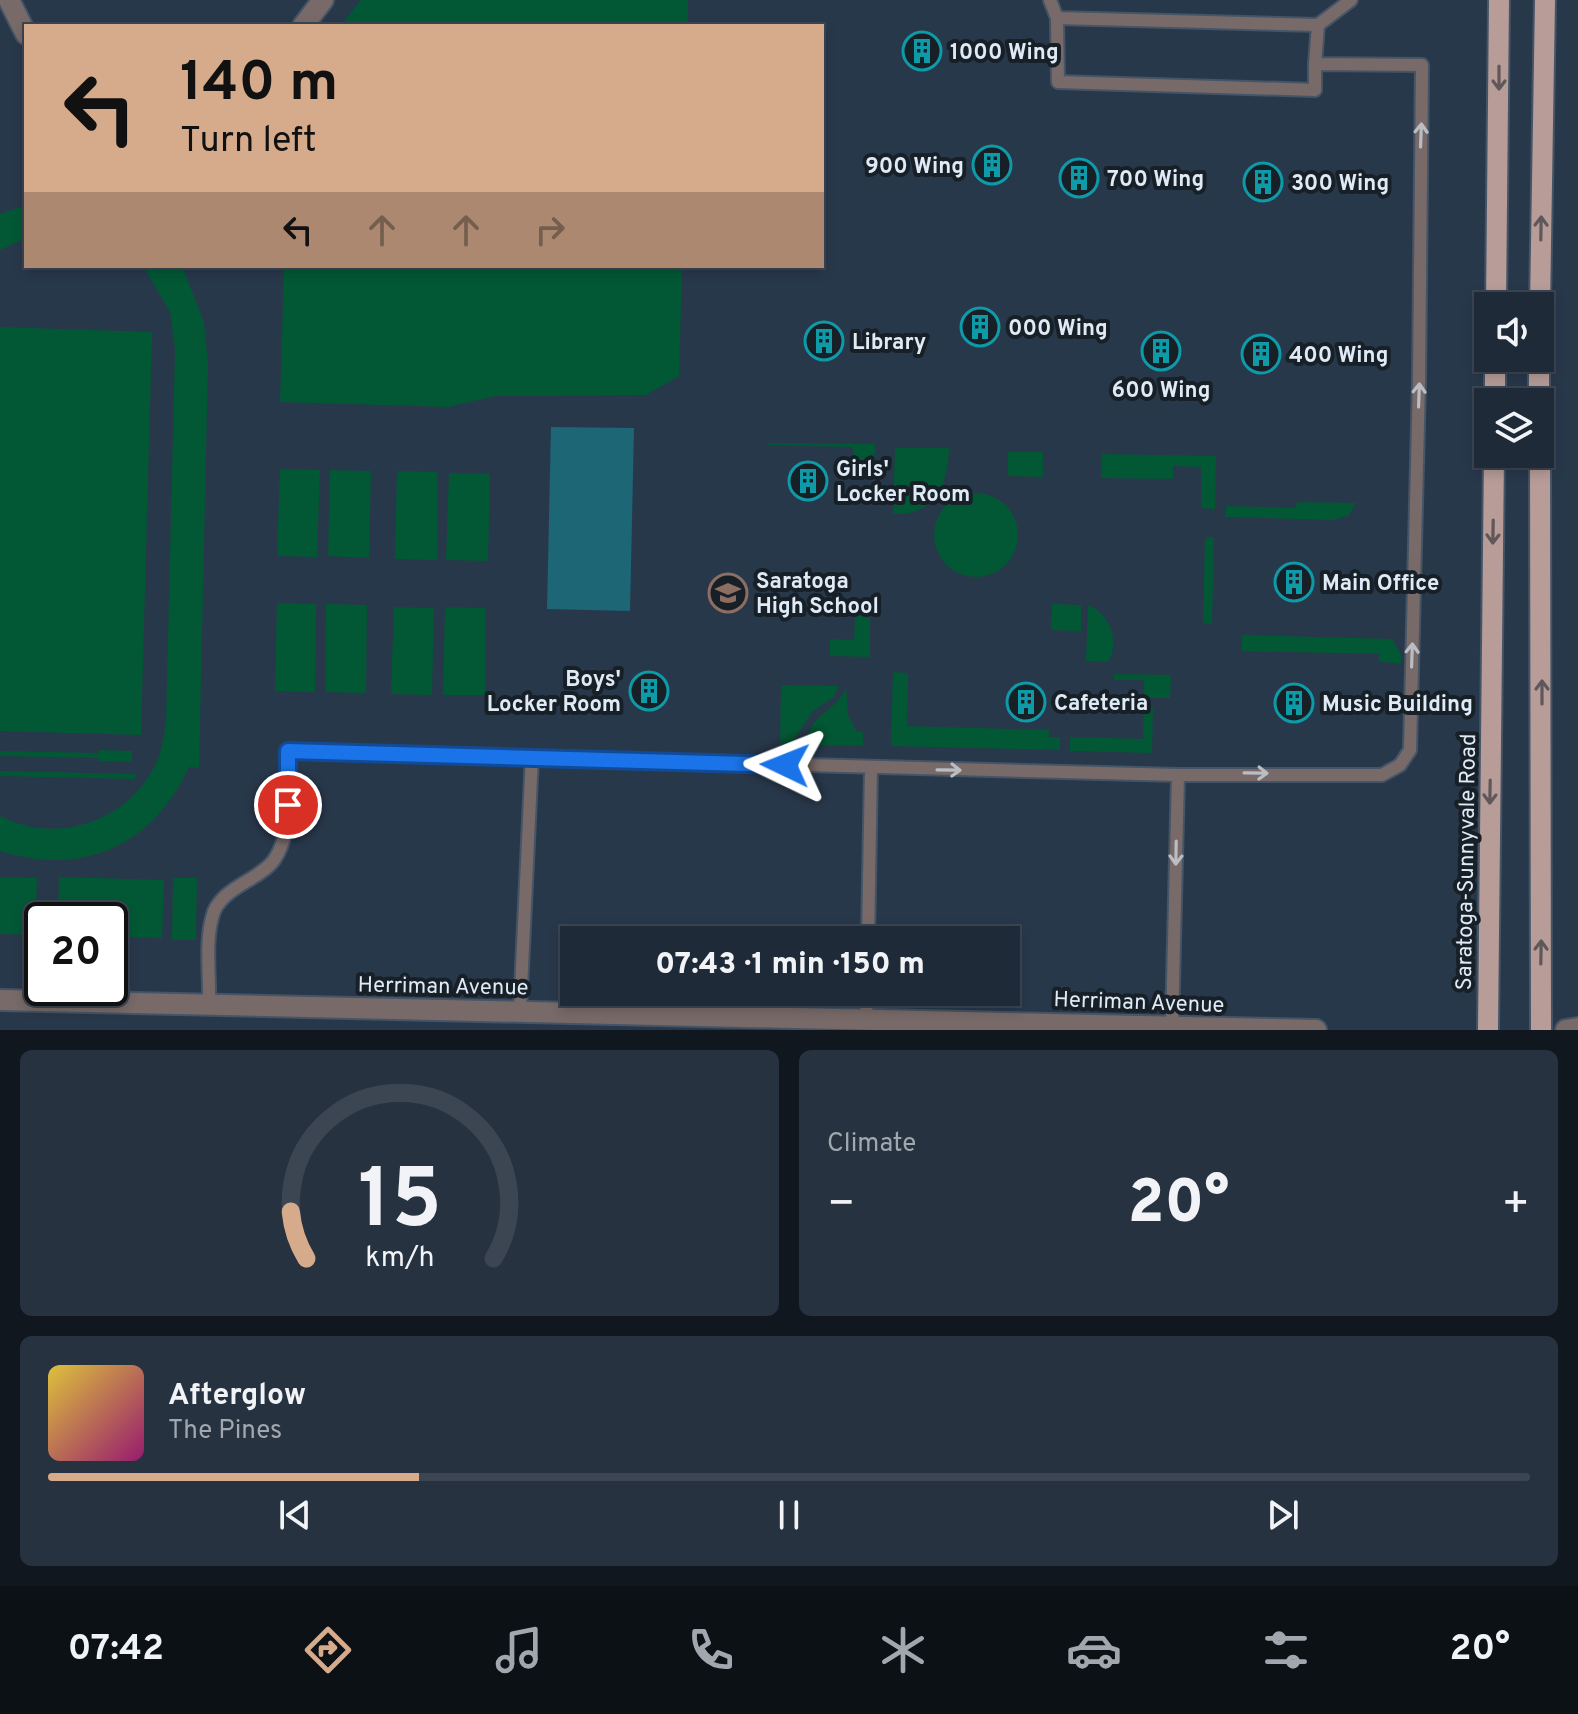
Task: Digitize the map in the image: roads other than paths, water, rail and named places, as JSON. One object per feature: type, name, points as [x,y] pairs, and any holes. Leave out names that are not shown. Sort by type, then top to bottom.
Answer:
[{"type":"main road","points":[[1496,292],[1499,0]]},
{"type":"main road","points":[[1540,292],[1545,0]]},
{"type":"main road","name":"Saratoga-Sunnyvale Road","points":[[1488,1030],[1494,468]]},
{"type":"main road","points":[[1540,468],[1541,1030]]},
{"type":"street","points":[[9,0],[24,30]]},
{"type":"street","points":[[305,24],[323,0]]},
{"type":"street","name":"Herriman Avenue","points":[[0,1000],[520,1010],[818,1023],[866,1018],[1022,1026],[1316,1030]]},
{"type":"street","points":[[1566,1030],[1578,1028]]},
{"type":"lane","points":[[1050,0],[1057,18],[1058,82],[1315,90],[1318,25]]},
{"type":"lane","points":[[1057,18],[1318,25],[1351,0]]},
{"type":"lane","points":[[209,1004],[212,915],[239,884],[273,861],[283,836],[288,805],[288,751],[1178,775],[1382,775],[1400,765],[1410,750],[1419,382],[1422,65],[1315,64]]},
{"type":"lane","points":[[520,1010],[532,756]]},
{"type":"lane","points":[[868,926],[871,768]]},
{"type":"lane","points":[[1172,1026],[1178,775]]},
{"type":"lane","points":[[866,1006],[866,1018]]},
{"type":"water","points":[[551,427],[634,428],[630,611],[547,609]]},
{"type":"place","name":"1000 Wing","points":[[922,51]]},
{"type":"place","name":"900 Wing","points":[[992,165]]},
{"type":"place","name":"700 Wing","points":[[1079,178]]},
{"type":"place","name":"300 Wing","points":[[1263,182]]},
{"type":"place","name":"000 Wing","points":[[980,327]]},
{"type":"place","name":"Library","points":[[824,341]]},
{"type":"place","name":"600 Wing","points":[[1161,351]]},
{"type":"place","name":"400 Wing","points":[[1261,354]]},
{"type":"place","name":"Girls' Locker Room","points":[[808,481]]},
{"type":"place","name":"Main Office","points":[[1294,582]]},
{"type":"place","name":"Saratoga High School","points":[[728,593]]},
{"type":"place","name":"Boys' Locker Room","points":[[649,691]]},
{"type":"place","name":"Cafeteria","points":[[1026,702]]},
{"type":"place","name":"Music Building","points":[[1294,703]]}]
